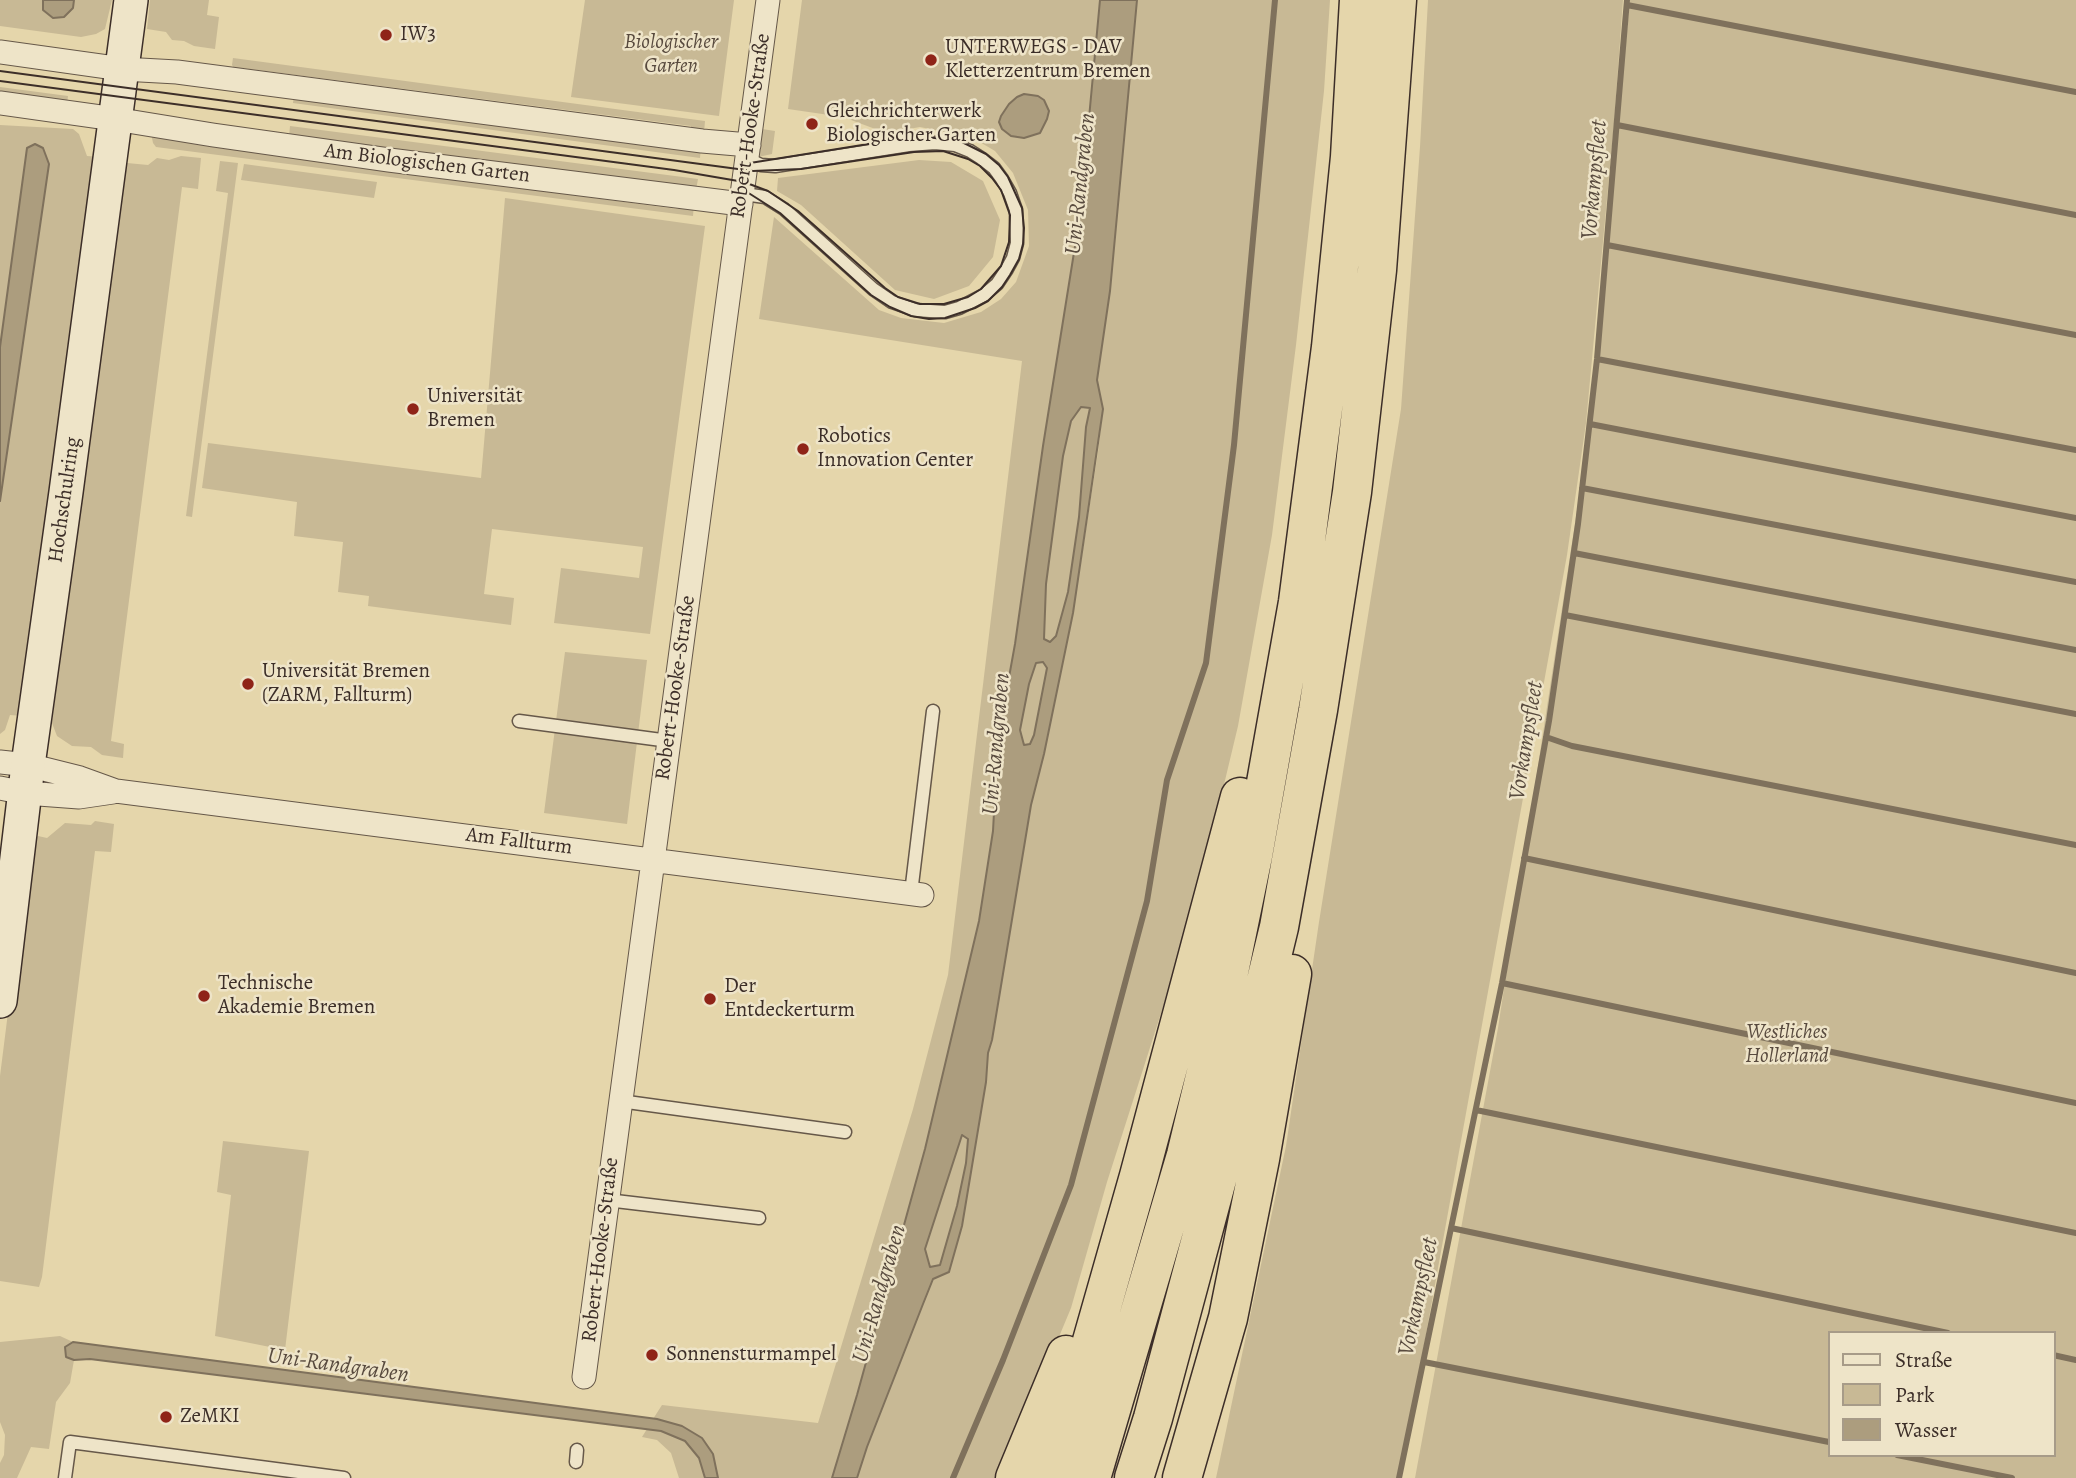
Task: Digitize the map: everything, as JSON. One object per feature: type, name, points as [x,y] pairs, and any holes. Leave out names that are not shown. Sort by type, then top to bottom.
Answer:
[{"type":"highway","points":[[1091,1478],[1186,1155],[1219,1019],[1253,856],[1298,602],[1333,334],[1350,157],[1359,0]]},
{"type":"highway","points":[[1134,1478],[1153,1418],[1227,1142],[1279,927],[1308,767],[1352,492],[1377,270],[1397,0]]},
{"type":"highway","points":[[1053,1478],[1139,1177],[1252,753],[1273,645],[1298,602]]},
{"type":"highway","points":[[1182,1478],[1228,1318],[1260,1159],[1299,930],[1308,767]]},
{"type":"highway","points":[[1015,1478],[1076,1330],[1123,1194],[1139,1177]]},
{"type":"highway","points":[[1201,1478],[1221,1392],[1228,1318]]},
{"type":"street","name":"Hochschulring","points":[[0,1001],[13,777],[66,492],[131,0]]},
{"type":"street","name":"Robert-Hooke-Straße","points":[[584,1377],[768,0]]},
{"type":"street","points":[[0,52],[122,69],[175,71],[697,140],[748,152]]},
{"type":"street","name":"Am Biologischen Garten","points":[[0,103],[389,160],[696,199],[741,199]]},
{"type":"street","name":"Am Fallturm","points":[[13,777],[80,778],[117,791],[916,894]]},
{"type":"lane","points":[[741,199],[765,197],[784,209],[873,289],[892,302],[915,310],[945,312],[959,309],[984,295],[997,284],[1007,269],[1017,243],[1016,210],[1002,179],[994,168],[981,158],[955,145],[909,145],[775,166],[761,164],[748,152]]},
{"type":"lane","points":[[916,894],[933,711]]},
{"type":"lane","points":[[519,721],[669,741]]},
{"type":"lane","points":[[620,1101],[845,1132]]},
{"type":"lane","points":[[607,1200],[759,1218]]},
{"type":"lane","points":[[65,1478],[70,1442],[344,1478]]},
{"type":"green space","points":[[0,0],[112,0],[105,29],[81,37],[0,26]]},
{"type":"green space","points":[[150,0],[209,0],[207,15],[219,17],[215,49],[172,40],[166,32],[147,29]]},
{"type":"green space","name":"Biologischer Garten","points":[[585,0],[734,0],[719,116],[571,97]]},
{"type":"green space","points":[[802,0],[1100,0],[1080,215],[1015,644],[998,738],[993,831],[979,921],[925,1149],[832,1478],[718,1478],[713,1454],[653,1419],[662,1405],[818,1423],[913,1109],[948,975],[1022,361],[759,319],[774,217],[879,310],[901,318],[944,323],[981,312],[1001,299],[1016,282],[1029,246],[1028,210],[1013,173],[995,151],[973,138],[920,127],[886,133],[843,117],[788,109]]},
{"type":"green space","points":[[1137,0],[1330,0],[1324,91],[1272,535],[1238,726],[1194,910],[1107,1182],[1071,1308],[1013,1447],[997,1478],[857,1478],[933,1279],[949,1272],[962,1226],[986,1082],[988,1053],[1031,805],[1073,613],[1098,452],[1103,409],[1097,380],[1110,291]]},
{"type":"green space","points":[[1428,0],[1623,0],[1586,423],[1567,555],[1400,1478],[1216,1478],[1286,1146],[1401,409]]},
{"type":"green space","name":"Westliches Hollerland","points":[[1630,0],[2076,0],[2076,1478],[1415,1478],[1498,1028],[1586,451]]},
{"type":"green space","points":[[233,58],[705,121],[704,133],[691,131],[691,126],[242,68],[237,73],[232,65]]},
{"type":"green space","points":[[0,87],[68,96],[67,104],[0,95]]},
{"type":"green space","points":[[294,93],[701,147],[700,158],[293,103]]},
{"type":"green space","points":[[0,125],[73,129],[79,134],[87,156],[100,157],[24,716],[10,715],[5,730],[0,734],[0,501],[49,164],[27,148],[0,347]]},
{"type":"green space","points":[[290,126],[698,179],[696,190],[289,137]]},
{"type":"green space","points":[[762,129],[775,131],[772,154],[758,157]]},
{"type":"green space","points":[[151,133],[201,139],[205,146],[669,208],[678,209],[679,202],[694,204],[693,216],[156,147]]},
{"type":"green space","points":[[181,156],[201,158],[198,189],[182,187],[111,741],[124,744],[123,758],[102,755],[91,747],[72,746],[57,736],[52,723],[56,690],[51,686],[119,172],[127,163],[148,165],[157,158],[169,160]]},
{"type":"green space","points":[[919,160],[951,162],[983,181],[1000,220],[993,257],[969,286],[934,299],[895,290],[801,205],[777,191],[778,178]]},
{"type":"green space","points":[[220,161],[238,163],[192,517],[186,516],[228,193],[216,191]]},
{"type":"green space","points":[[244,164],[377,182],[374,198],[241,180]]},
{"type":"green space","points":[[505,198],[705,226],[650,634],[554,623],[561,568],[639,578],[643,547],[492,529],[484,594],[514,598],[511,625],[368,606],[369,596],[338,592],[343,542],[294,536],[297,502],[202,488],[208,443],[481,478]]},
{"type":"green space","points":[[1081,407],[1090,408],[1079,517],[1068,592],[1056,636],[1051,642],[1044,639],[1046,584],[1063,456],[1071,421]]},
{"type":"green space","points":[[565,652],[647,660],[627,824],[544,813]]},
{"type":"green space","points":[[1043,662],[1047,668],[1034,735],[1030,744],[1024,745],[1020,730],[1029,684],[1036,663]]},
{"type":"green space","points":[[95,821],[114,824],[111,852],[95,851],[42,1277],[39,1287],[0,1281],[0,1076],[29,846],[38,836],[47,838],[65,823],[91,825]]},
{"type":"green space","points":[[962,1134],[968,1138],[957,1206],[940,1265],[930,1267],[925,1249]]},
{"type":"green space","points":[[223,1141],[309,1151],[285,1350],[215,1336],[231,1195],[217,1192]]},
{"type":"green space","points":[[60,1336],[73,1342],[65,1347],[66,1357],[74,1360],[70,1383],[56,1402],[49,1449],[31,1447],[17,1478],[0,1478],[5,1435],[0,1422],[0,1342]]},
{"type":"green space","points":[[647,1429],[661,1431],[685,1441],[699,1458],[705,1478],[679,1478],[671,1453],[657,1440],[642,1437]]},
{"type":"water","points":[[43,0],[74,0],[73,8],[64,17],[53,18],[43,10]]},
{"type":"water","points":[[1100,0],[1137,0],[1110,291],[1097,380],[1103,409],[1073,613],[1031,805],[988,1053],[986,1082],[962,1226],[949,1272],[933,1279],[857,1478],[832,1478],[925,1149],[979,921],[993,831],[998,738],[1015,644],[1080,215]],"holes":[[[1081,407],[1090,408],[1079,517],[1068,592],[1056,636],[1050,642],[1044,639],[1046,584],[1063,456],[1071,421]],[[1043,662],[1047,668],[1034,735],[1030,744],[1024,745],[1020,730],[1036,663]],[[962,1135],[968,1139],[966,1163],[940,1265],[930,1267],[925,1249]]]},
{"type":"water","points":[[1024,94],[1038,96],[1044,100],[1049,111],[1040,133],[1024,138],[1011,136],[1002,129],[999,122],[1009,104]]},
{"type":"water","points":[[35,144],[43,148],[49,164],[0,501],[0,347],[27,148]]},
{"type":"water","points":[[73,1342],[657,1419],[682,1426],[702,1438],[713,1454],[718,1478],[705,1478],[699,1458],[685,1441],[661,1431],[90,1359],[74,1360],[66,1357],[65,1347]]},
{"type":"waterway","points":[[953,1478],[1003,1360],[1071,1185],[1147,901],[1167,780],[1206,663],[1234,445],[1275,0]]},
{"type":"waterway","name":"Vorkampsfleet","points":[[1399,1478],[1502,983],[1549,721],[1578,524],[1597,359],[1627,0]]},
{"type":"waterway","points":[[1627,5],[2076,92]]},
{"type":"waterway","points":[[1617,125],[2076,215]]},
{"type":"waterway","points":[[1607,245],[2076,335]]},
{"type":"waterway","points":[[1597,359],[2076,450]]},
{"type":"waterway","points":[[1590,424],[2076,518]]},
{"type":"waterway","points":[[1582,488],[2076,582]]},
{"type":"waterway","points":[[1574,553],[2076,650]]},
{"type":"waterway","points":[[1565,615],[2076,714]]},
{"type":"waterway","points":[[1546,737],[1572,746],[2076,845]]},
{"type":"waterway","points":[[1524,858],[2076,973]]},
{"type":"waterway","points":[[1502,983],[2076,1103]]},
{"type":"waterway","points":[[1476,1110],[2076,1233]]},
{"type":"waterway","points":[[1451,1228],[1939,1331]]},
{"type":"waterway","points":[[2055,1355],[2076,1360]]},
{"type":"waterway","points":[[1424,1362],[1828,1442]]},
{"type":"waterway","points":[[1907,1457],[2012,1478]]},
{"type":"tram line","points":[[0,71],[753,171],[801,169],[914,152],[943,151],[980,166],[1001,190],[1010,215],[1009,242],[1001,266],[981,289],[968,297],[944,304],[920,304],[898,297],[885,288],[798,211],[768,191],[744,182],[674,170],[0,81]]},
{"type":"tram line","points":[[747,192],[780,213],[871,295],[911,316],[945,318],[988,301],[1010,275],[1019,259],[1023,244],[1022,208],[1008,177],[986,154],[960,141],[926,137],[906,138],[750,163]]},
{"type":"place","name":"IW3","points":[[386,35]]},
{"type":"place","name":"UNTERWEGS - DAV Kletterzentrum Bremen","points":[[931,60]]},
{"type":"place","name":"Gleichrichterwerk Biologischer Garten","points":[[812,124]]},
{"type":"place","name":"Universität Bremen","points":[[413,409]]},
{"type":"place","name":"Robotics Innovation Center","points":[[803,449]]},
{"type":"place","name":"Universität Bremen (ZARM, Fallturm)","points":[[248,684]]},
{"type":"place","name":"Technische Akademie Bremen","points":[[204,996]]},
{"type":"place","name":"Der Entdeckerturm","points":[[710,999]]},
{"type":"place","name":"Sonnensturmampel","points":[[652,1355]]},
{"type":"place","name":"ZeMKI","points":[[166,1417]]},
{"type":"water label","name":"Uni-Randgraben","points":[[1081,184]]},
{"type":"water label","name":"Uni-Randgraben","points":[[997,744]]},
{"type":"water label","name":"Uni-Randgraben","points":[[880,1294]]},
{"type":"water label","name":"Uni-Randgraben","points":[[338,1366]]}]
